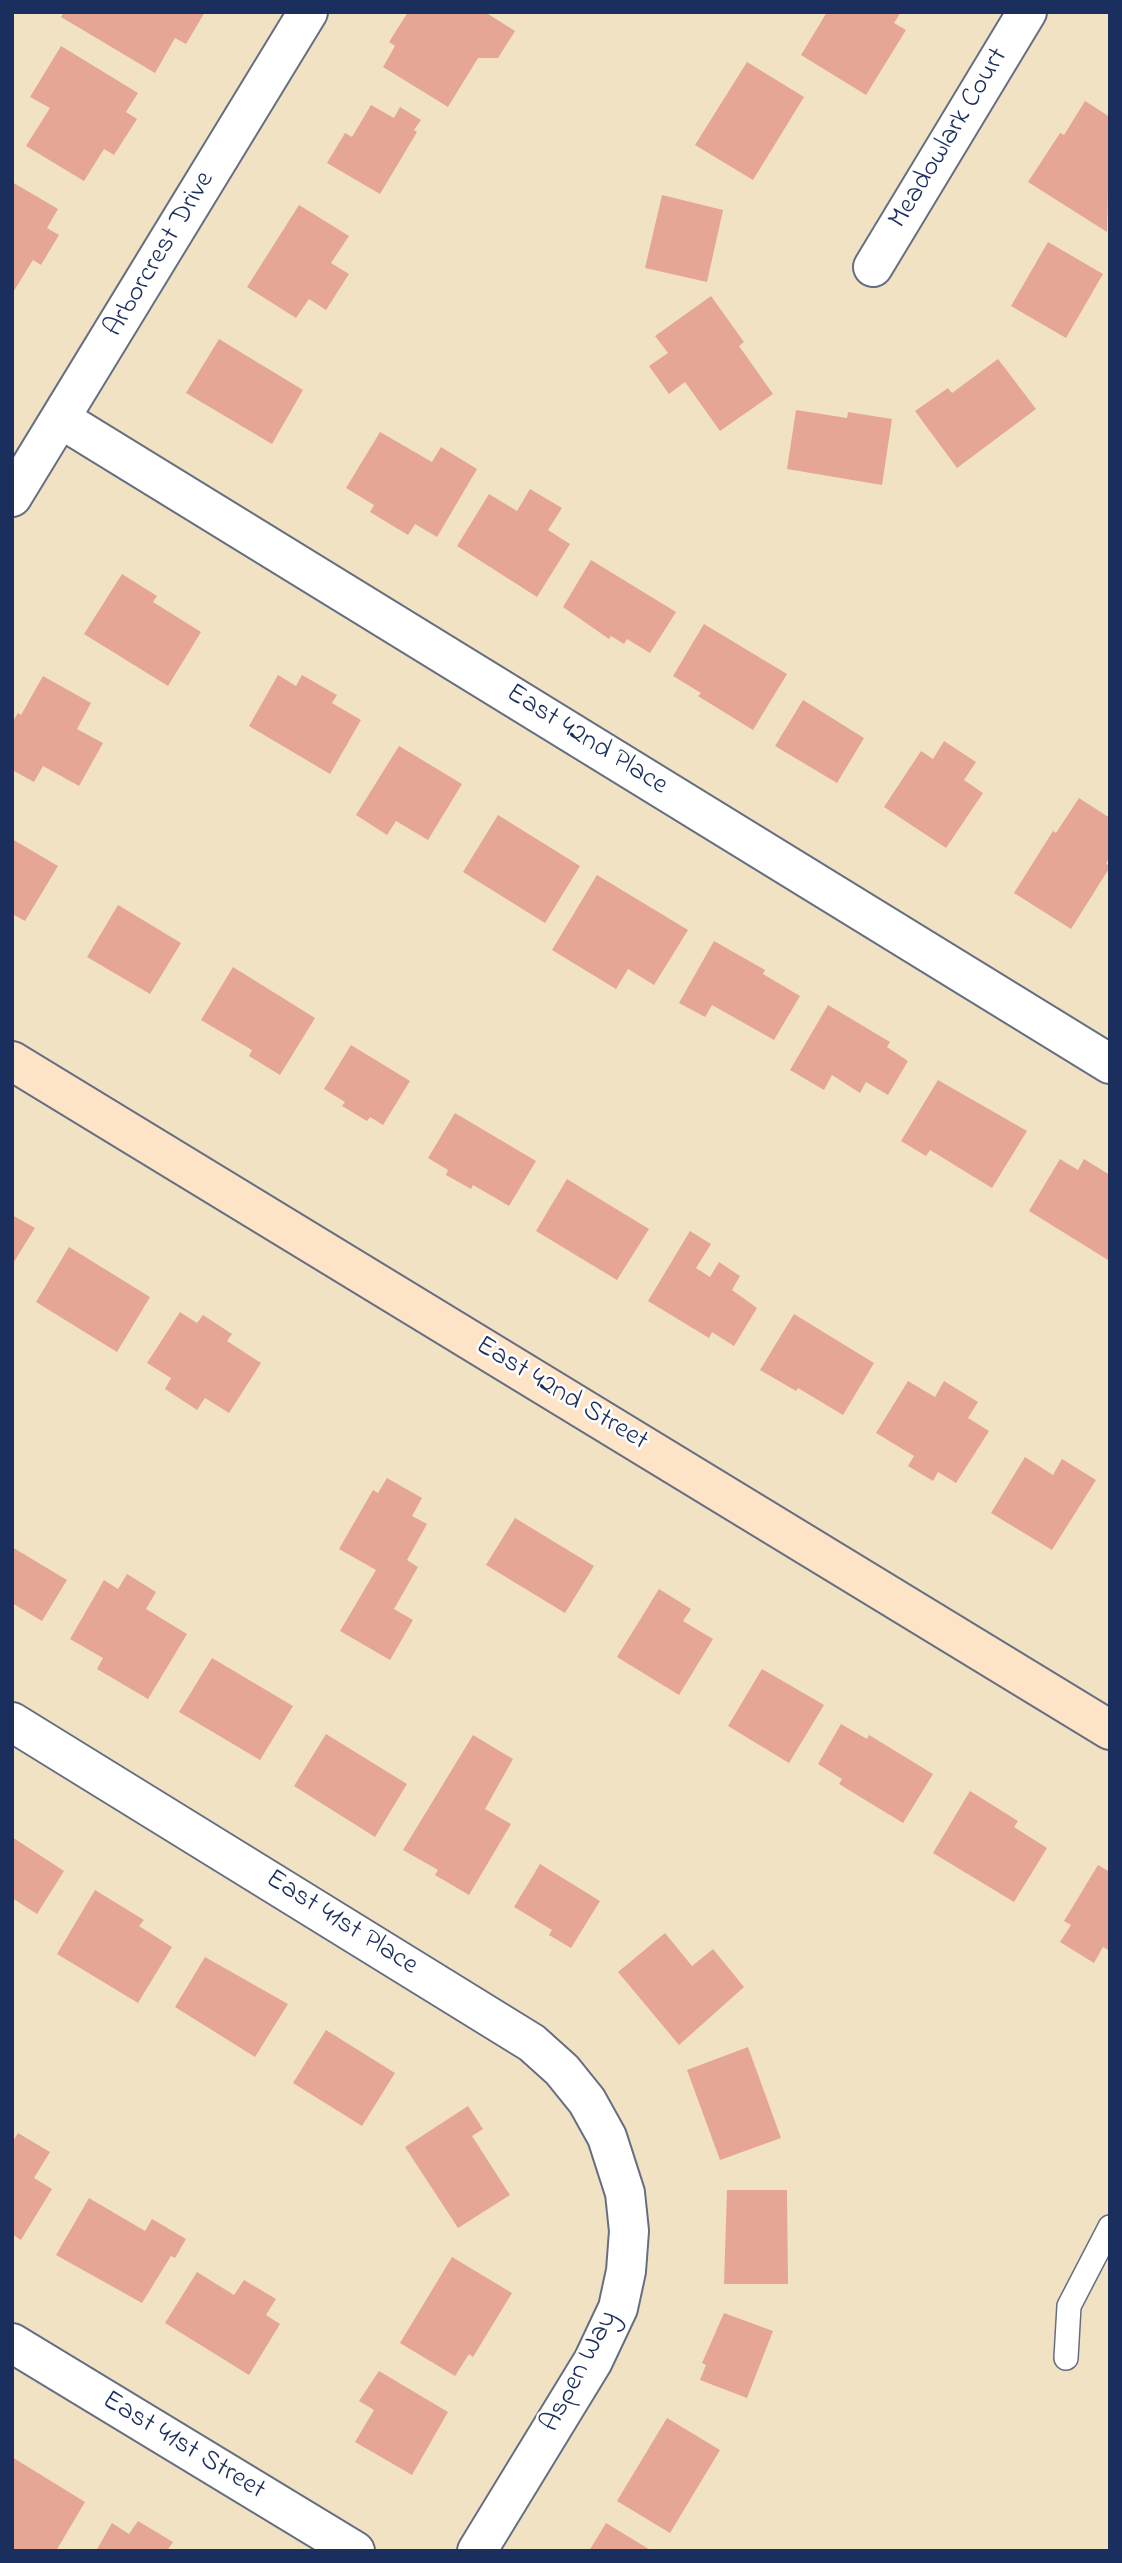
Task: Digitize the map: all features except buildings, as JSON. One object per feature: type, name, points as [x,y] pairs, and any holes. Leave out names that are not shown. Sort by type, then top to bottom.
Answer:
[{"type":"street","name":"Arborcrest Drive","points":[[12,497],[308,12]]},
{"type":"street","name":"Meadowlark Court","points":[[873,267],[1027,12]]},
{"type":"street","name":"East 42nd Place","points":[[61,419],[1107,1056]]},
{"type":"street","name":"East 42nd Street","points":[[12,1060],[1110,1730]]},
{"type":"street","name":"East 41st Place","points":[[12,1722],[532,2042],[562,2070],[587,2101],[607,2137],[620,2175]]},
{"type":"street","name":"Aspen Way","points":[[477,2551],[593,2361],[614,2317],[626,2271],[629,2231],[620,2175]]},
{"type":"street","name":"East 41st Street","points":[[12,2343],[355,2551]]},
{"type":"lane","points":[[1066,2358],[1069,2306],[1110,2227]]}]
